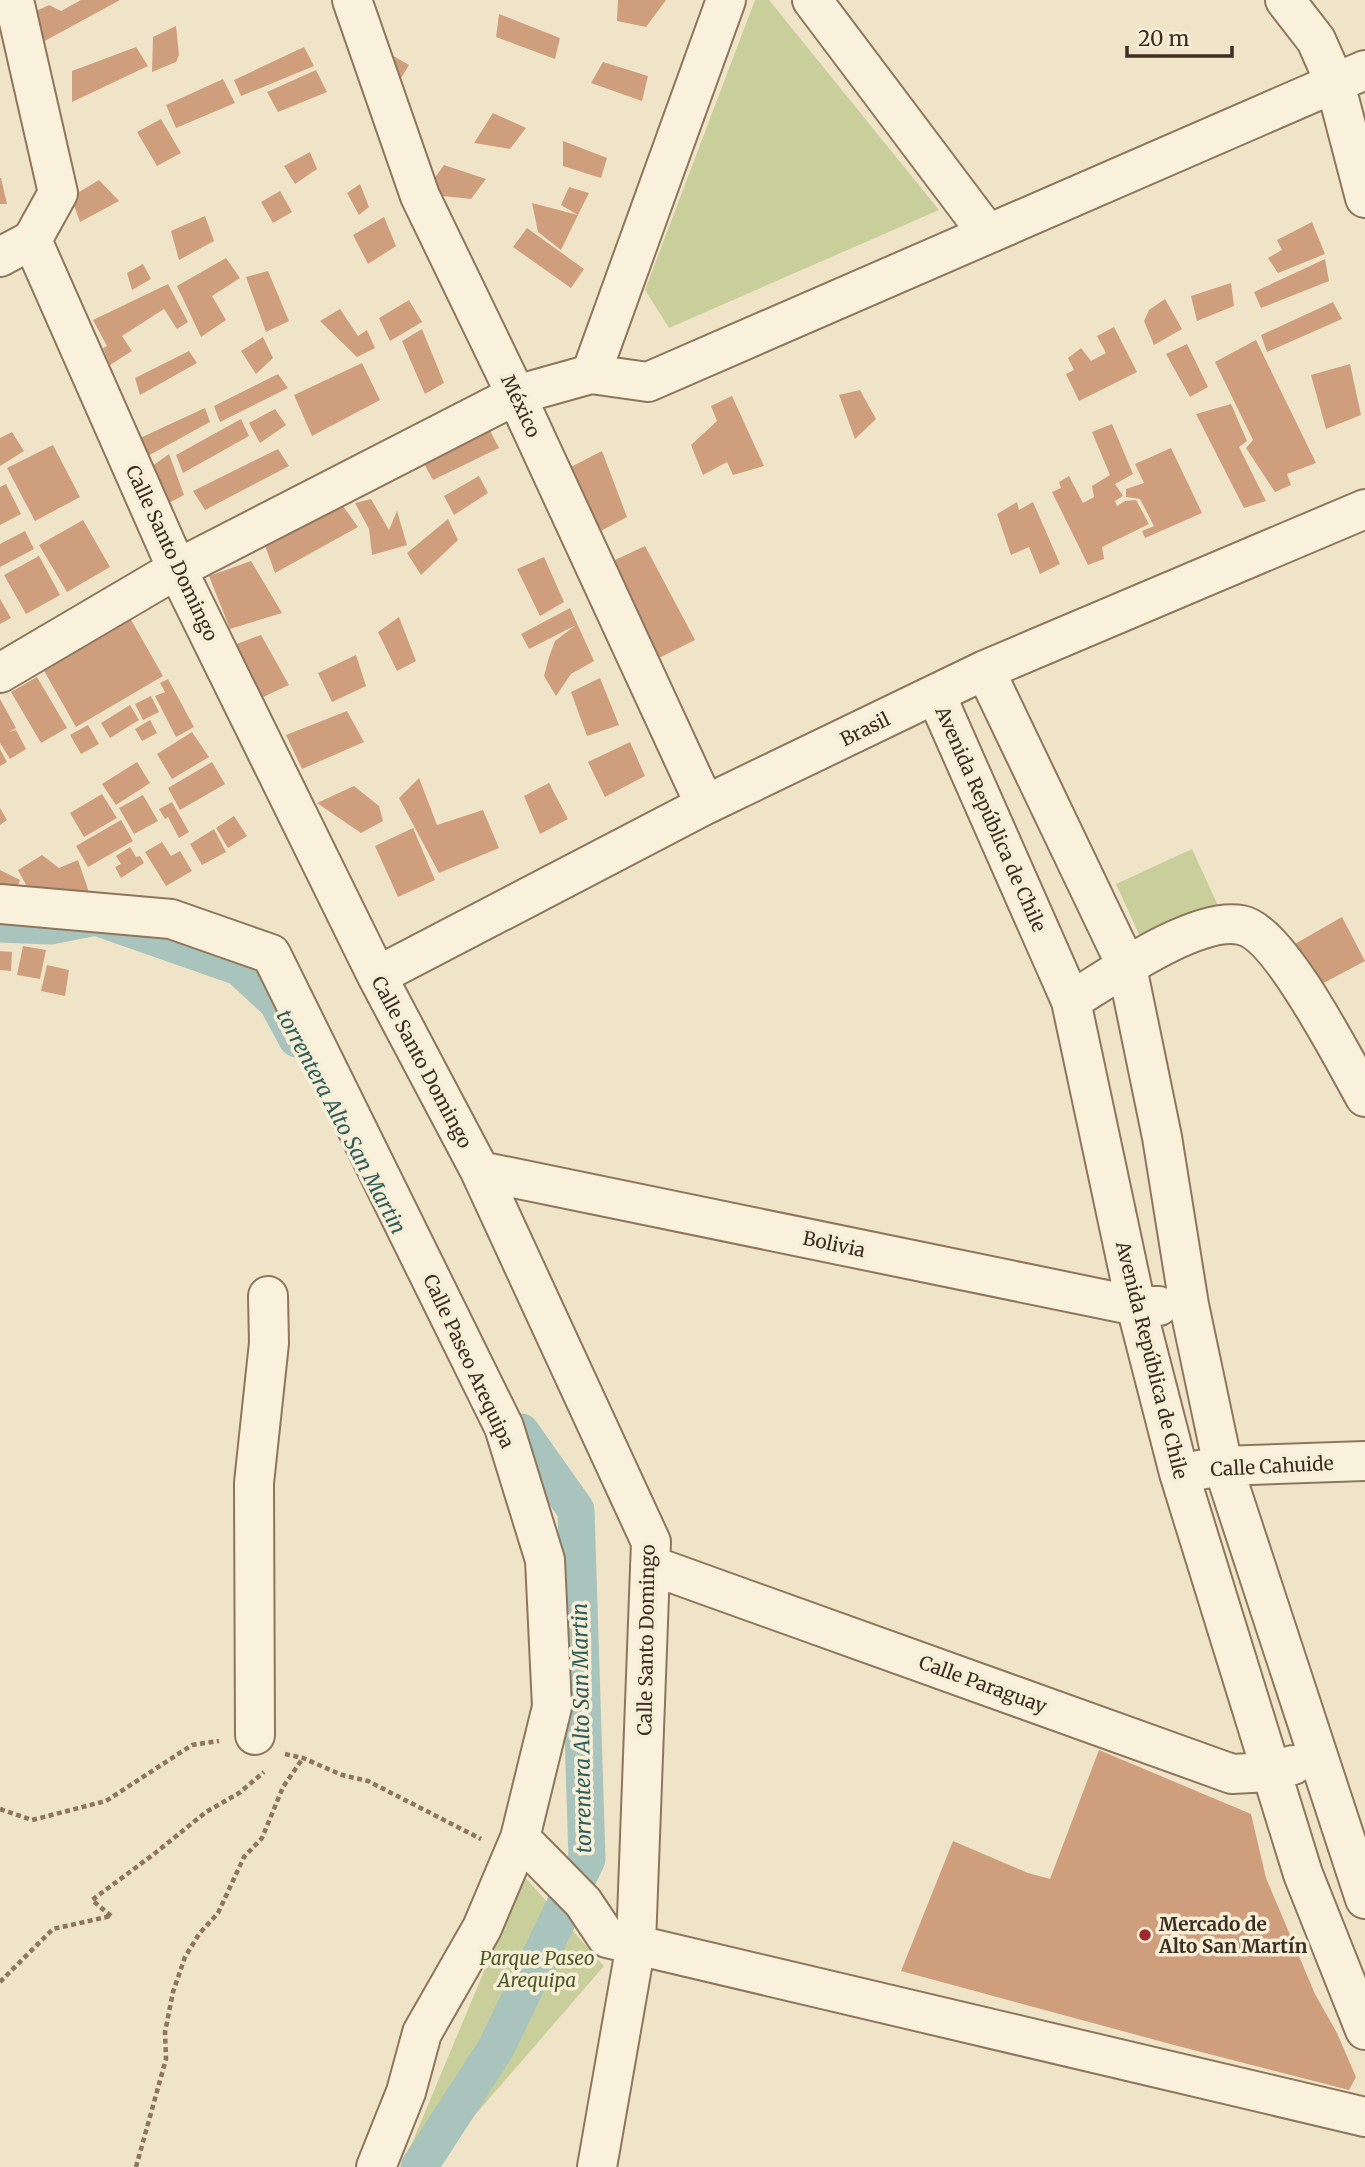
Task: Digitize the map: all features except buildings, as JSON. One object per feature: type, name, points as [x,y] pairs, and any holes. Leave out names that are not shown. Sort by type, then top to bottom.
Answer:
[{"type":"street","name":"Calle Santo Domingo","points":[[14,0],[58,193],[16,248],[377,976],[480,1171],[651,1542],[636,1944],[597,2167]]},
{"type":"street","name":"México","points":[[352,0],[420,196],[516,395],[705,806]]},
{"type":"street","points":[[591,374],[726,0]]},
{"type":"street","points":[[812,0],[988,234]]},
{"type":"street","points":[[1284,0],[1350,76],[1365,198]]},
{"type":"street","points":[[0,673],[177,569],[516,395],[591,374],[648,382],[1350,76]]},
{"type":"street","name":"Brasil","points":[[377,976],[705,806],[985,670],[1365,509]]},
{"type":"street","points":[[985,670],[1127,967],[1162,1137],[1189,1305],[1223,1466],[1361,1875],[1303,1874]]},
{"type":"street","name":"Avenida República de Chile","points":[[936,695],[1072,1001],[1136,1306],[1179,1473],[1303,1874],[1365,2030]]},
{"type":"street","name":"Calle Paseo Arequipa","points":[[0,904],[171,919],[271,954],[504,1427],[545,1560],[552,1707],[515,1849],[482,1928],[422,2033],[406,2092],[376,2167]]},
{"type":"street","points":[[1072,1001],[1187,934],[1210,926],[1240,925],[1257,932],[1296,979],[1365,1097]]},
{"type":"street","name":"Bolivia","points":[[480,1171],[1136,1306],[1189,1305]]},
{"type":"street","points":[[268,1296],[269,1343],[254,1483],[268,1754]]},
{"type":"street","name":"Calle Cahuide","points":[[1179,1473],[1223,1466],[1365,1461]]},
{"type":"street","name":"Calle Paraguay","points":[[650,1565],[1232,1774],[1270,1772],[1319,1756]]},
{"type":"street","points":[[515,1849],[583,1902],[607,1938],[1365,2117]]},
{"type":"path","points":[[0,1809],[32,1820],[106,1801],[192,1745],[303,1758],[342,1775],[368,1781],[474,1834],[515,1849]]},
{"type":"path","points":[[0,1982],[53,1929],[111,1916],[92,1899],[206,1812],[239,1793],[268,1754]]},
{"type":"path","points":[[136,2167],[166,2059],[165,2032],[173,1992],[185,1957],[218,1913],[244,1857],[262,1838],[283,1787],[303,1758]]},
{"type":"green space","points":[[755,0],[769,0],[939,210],[669,328],[645,290]]},
{"type":"green space","points":[[1192,849],[1226,923],[1150,958],[1116,884]]},
{"type":"green space","name":"Parque Paseo Arequipa","points":[[524,1876],[604,1966],[430,2167],[402,2167]]},
{"type":"waterway","name":"torrentera Alto San Martin","points":[[0,924],[50,926],[96,917],[239,967],[277,1002],[297,1039]]},
{"type":"waterway","name":"torrentera Alto San Martin","points":[[419,2167],[496,2048],[587,1859],[576,1510],[521,1432]]},
{"type":"place","name":"Mercado de Alto San Martín","points":[[1145,1935]]}]
